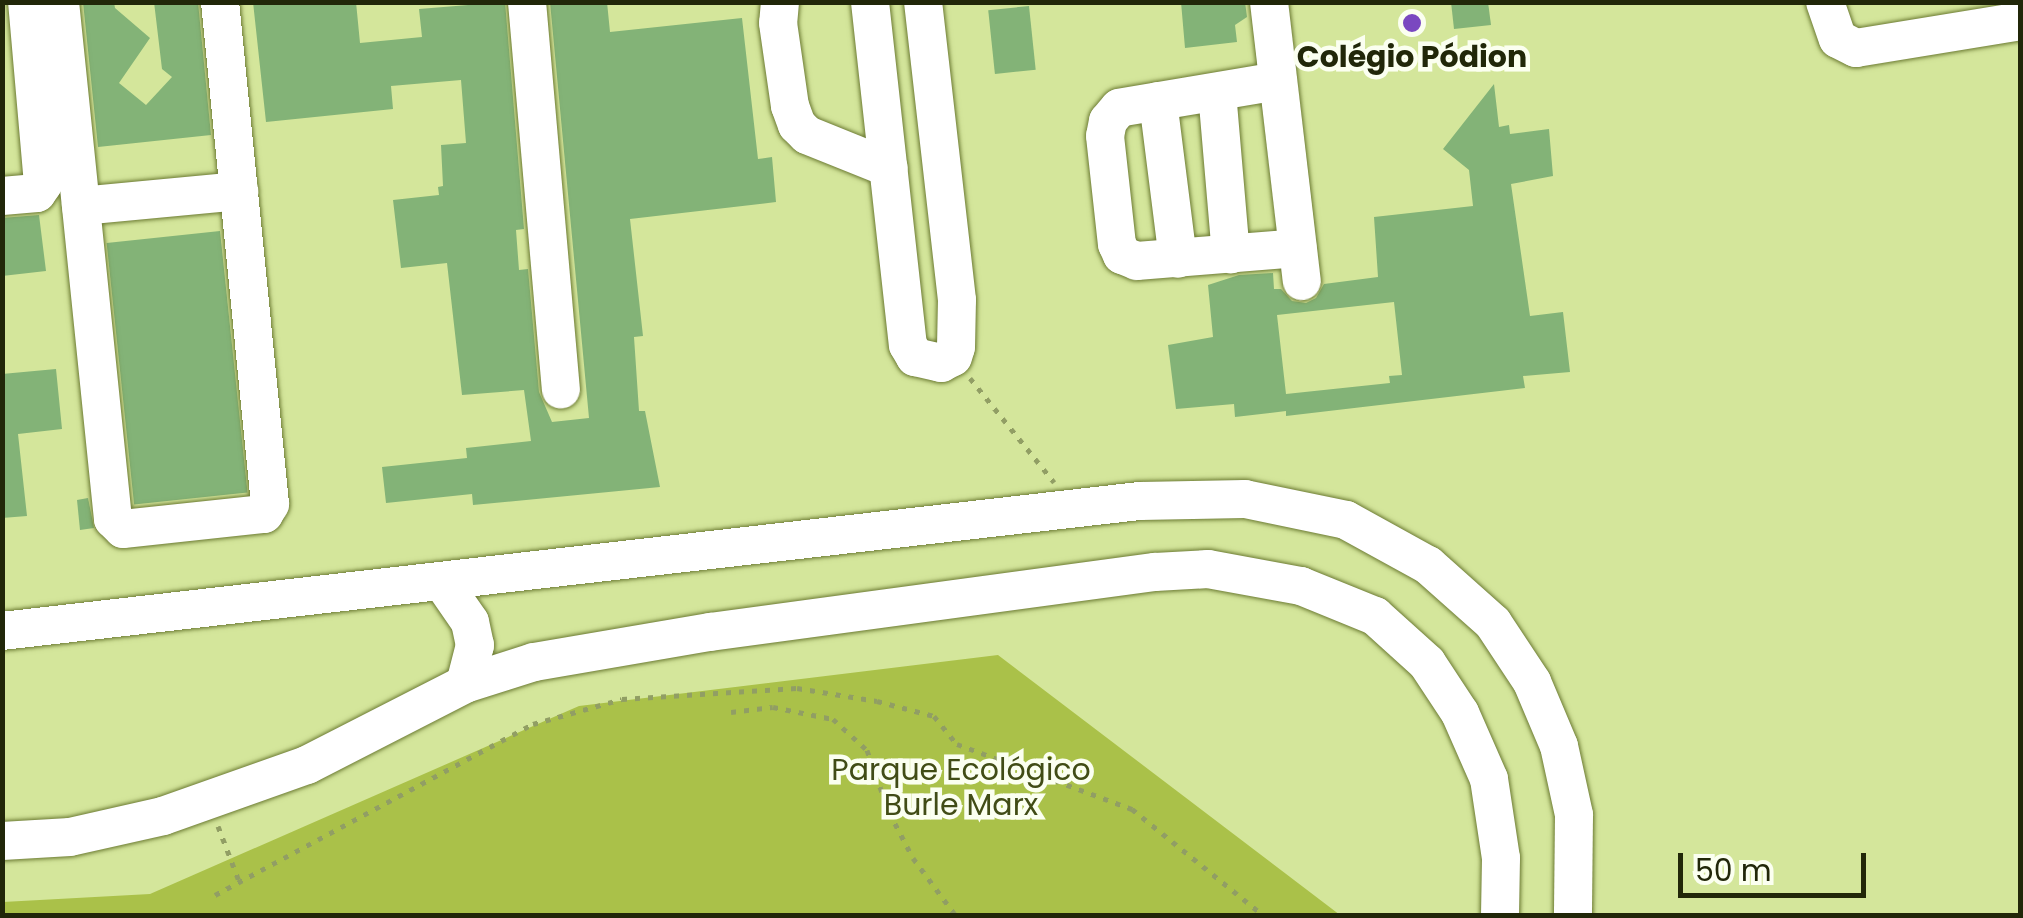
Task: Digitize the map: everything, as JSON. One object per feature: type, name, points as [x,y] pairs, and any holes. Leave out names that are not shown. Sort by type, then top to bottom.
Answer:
[{"type":"street","points":[[2,196],[37,192],[43,184],[18,81],[27,2]]},
{"type":"street","points":[[60,2],[113,519],[123,530],[268,510],[270,487],[220,2]]},
{"type":"street","points":[[527,2],[561,390]]},
{"type":"street","points":[[780,2],[785,73],[798,125],[806,134],[889,168]]},
{"type":"street","points":[[870,2],[908,345],[914,357],[927,363],[953,357],[957,300],[923,2]]},
{"type":"street","points":[[1269,2],[1300,265],[1230,254],[1138,261],[1122,255],[1117,244],[1105,136],[1108,122],[1120,108],[1278,81]]},
{"type":"street","points":[[1824,2],[1838,38],[1856,48],[2020,21]]},
{"type":"street","points":[[1217,92],[1230,254]]},
{"type":"street","points":[[1158,102],[1178,259]]},
{"type":"street","points":[[81,206],[239,191]]},
{"type":"street","points":[[2,631],[1140,501],[1244,499],[1346,520],[1428,565],[1493,623],[1532,682],[1559,746],[1574,816],[1573,916]]},
{"type":"street","points":[[2,841],[70,837],[164,816],[215,817],[465,684],[534,662],[710,632],[1155,572],[1208,569],[1255,574],[1301,586],[1376,616],[1427,663],[1460,713],[1490,780],[1501,858],[1500,916]]},
{"type":"street","points":[[443,582],[470,622],[473,634],[475,644],[465,684]]},
{"type":"path","points":[[953,357],[1078,511]]},
{"type":"path","points":[[215,895],[532,724],[622,699],[797,688],[878,700],[934,716],[956,744],[1132,809],[1264,916]]},
{"type":"path","points":[[731,712],[772,707],[833,719],[868,750],[889,812],[913,858],[956,916]]},
{"type":"path","points":[[215,817],[239,882]]},
{"type":"green space","name":"Parque Ecológico Burle Marx","points":[[998,655],[1340,915],[3,915],[3,902],[150,894],[579,706]]},
{"type":"building","points":[[83,2],[114,2],[115,8],[150,38],[119,83],[146,105],[172,77],[162,69],[154,2],[198,2],[211,135],[98,147]]},
{"type":"building","points":[[253,2],[356,2],[360,43],[422,37],[419,9],[505,2],[524,229],[516,230],[519,270],[528,269],[539,392],[552,422],[589,418],[550,2],[607,2],[610,32],[742,18],[758,159],[772,157],[776,202],[630,219],[643,336],[634,337],[639,411],[645,411],[660,487],[473,505],[472,494],[386,503],[382,467],[467,458],[466,448],[531,441],[524,390],[462,395],[447,263],[401,268],[393,200],[439,195],[438,187],[443,186],[441,145],[466,143],[461,80],[391,86],[393,109],[266,122]]},
{"type":"building","points":[[1181,2],[1245,2],[1247,17],[1235,25],[1237,42],[1185,48]]},
{"type":"building","points":[[1451,2],[1488,2],[1491,25],[1454,29]]},
{"type":"building","points":[[1029,6],[1036,70],[995,74],[988,10]]},
{"type":"building","points":[[1494,84],[1499,127],[1509,125],[1510,134],[1549,129],[1553,176],[1511,184],[1530,316],[1563,312],[1570,372],[1523,376],[1525,388],[1286,416],[1286,411],[1235,417],[1234,404],[1176,409],[1168,345],[1213,337],[1208,285],[1239,275],[1273,273],[1274,289],[1281,289],[1292,301],[1306,303],[1316,298],[1324,284],[1378,277],[1374,217],[1473,206],[1469,170],[1443,149]],"holes":[[[1394,302],[1402,375],[1389,376],[1390,383],[1286,394],[1277,315]]]},
{"type":"building","points":[[39,215],[46,271],[2,276],[2,218]]},
{"type":"building","points":[[220,231],[247,493],[134,504],[107,243]]},
{"type":"building","points":[[56,369],[62,429],[18,434],[27,516],[2,518],[2,374]]},
{"type":"building","points":[[88,498],[94,528],[80,530],[77,500]]},
{"type":"place","name":"Colégio Pódion","points":[[1412,23]]}]
